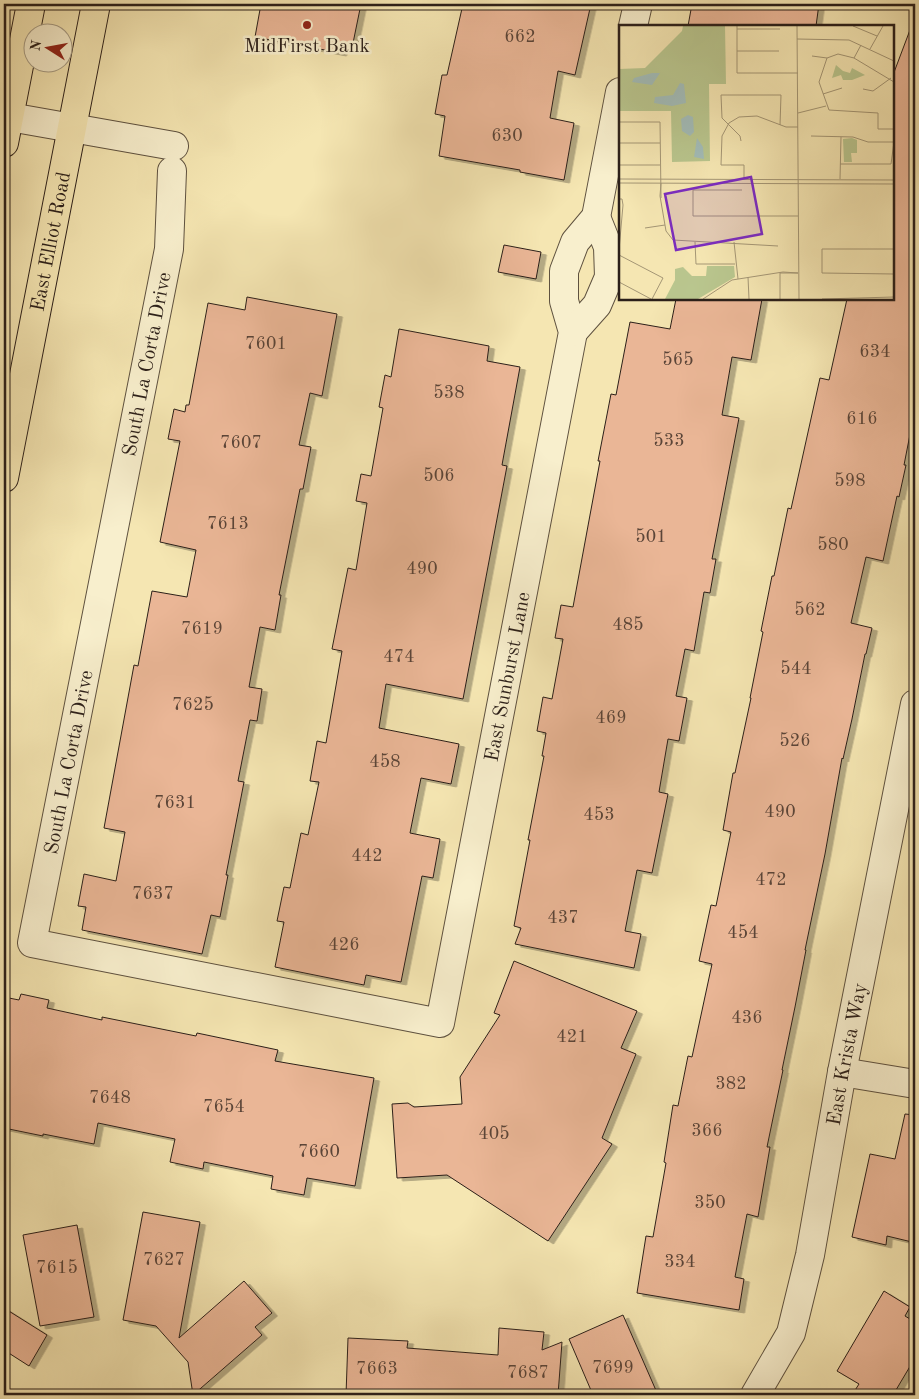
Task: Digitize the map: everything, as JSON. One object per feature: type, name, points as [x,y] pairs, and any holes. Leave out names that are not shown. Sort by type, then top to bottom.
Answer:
[{"type":"main road","points":[[5,126],[30,4]]},
{"type":"main road","name":"East Elliot Road","points":[[4,478],[96,4]]},
{"type":"street","points":[[633,25],[638,4]]},
{"type":"street","name":"East Sunburst Lane","points":[[440,1023],[574,332],[564,301],[564,271],[575,242],[596,217],[619,97]]},
{"type":"street","points":[[5,126],[71,129]]},
{"type":"street","name":"South La Corta Drive","points":[[71,129],[173,159],[169,249],[32,943],[440,1023]]},
{"type":"street","name":"East Sunburst Lane","points":[[574,332],[597,305],[609,277],[608,247],[596,217]]},
{"type":"street","name":"East Krista Way","points":[[755,1395],[791,1333],[810,1255],[842,1072],[915,704]]},
{"type":"street","points":[[842,1072],[915,1084]]},
{"type":"building","name":"MidFirst Bank","points":[[261,4],[361,4],[352,48],[342,46],[341,53],[255,37]]},
{"type":"building","points":[[463,4],[591,4],[575,75],[558,71],[550,118],[574,123],[564,180],[520,172],[520,170],[439,156],[445,116],[435,114],[442,75],[447,75]]},
{"type":"building","points":[[692,4],[819,4],[816,25],[688,25]]},
{"type":"building","points":[[913,22],[915,22],[915,409],[904,465],[906,465],[899,497],[897,496],[883,561],[866,557],[851,623],[872,628],[842,758],[767,1147],[770,1147],[758,1217],[747,1214],[735,1277],[744,1279],[739,1310],[637,1293],[646,1236],[653,1237],[666,1163],[664,1162],[673,1105],[678,1106],[688,1056],[692,1057],[712,964],[699,961],[711,905],[716,906],[731,832],[723,830],[733,773],[735,773],[751,698],[763,632],[761,631],[772,576],[774,576],[788,508],[791,509],[820,378],[829,380],[847,300],[894,300],[894,72]]},
{"type":"building","points":[[504,245],[541,252],[536,279],[498,272]]},
{"type":"building","points":[[247,297],[337,314],[322,396],[310,393],[299,445],[311,447],[303,489],[300,489],[279,595],[281,595],[275,630],[260,627],[249,687],[262,689],[257,721],[250,720],[238,781],[244,782],[220,917],[211,915],[202,954],[82,930],[86,907],[78,906],[84,874],[116,881],[125,832],[104,828],[134,665],[138,666],[152,591],[187,597],[196,550],[160,542],[180,441],[168,439],[174,409],[185,412],[186,405],[189,405],[208,303],[245,310]]},
{"type":"building","points":[[676,300],[762,300],[751,360],[732,357],[722,415],[739,418],[712,559],[716,559],[710,593],[704,592],[694,651],[685,649],[676,696],[687,698],[679,741],[668,739],[659,792],[668,794],[652,873],[637,870],[625,931],[641,934],[634,968],[515,944],[521,928],[514,926],[544,756],[542,756],[546,733],[537,731],[543,697],[552,699],[563,639],[555,638],[561,605],[573,607],[611,394],[616,395],[630,322],[670,329]]},
{"type":"building","points":[[399,329],[489,346],[487,361],[520,367],[502,465],[507,466],[463,699],[386,684],[379,728],[459,744],[451,784],[421,778],[410,833],[440,839],[433,878],[422,876],[401,982],[366,975],[364,985],[275,967],[284,922],[277,921],[284,887],[290,888],[301,833],[308,835],[319,782],[310,781],[317,741],[326,743],[342,651],[332,649],[348,568],[356,570],[367,503],[356,501],[361,474],[371,476],[383,408],[379,407],[385,375],[391,377]]},
{"type":"building","points":[[514,961],[637,1011],[621,1048],[636,1054],[602,1138],[612,1144],[548,1241],[447,1175],[397,1178],[392,1104],[408,1103],[414,1107],[462,1104],[460,1077],[500,1015],[494,1013]]},
{"type":"building","points":[[21,994],[49,1000],[47,1008],[102,1020],[102,1017],[196,1036],[197,1033],[278,1050],[275,1061],[374,1078],[355,1186],[307,1178],[304,1195],[271,1189],[273,1176],[204,1162],[203,1169],[170,1162],[175,1139],[98,1123],[94,1144],[4,1128],[4,997],[19,1000]]},
{"type":"building","points":[[905,1114],[915,1115],[915,1226],[912,1242],[887,1236],[886,1245],[852,1237],[870,1154],[895,1159]]},
{"type":"building","points":[[143,1212],[200,1222],[179,1338],[244,1281],[272,1313],[255,1327],[262,1335],[193,1395],[188,1362],[156,1326],[123,1320]]},
{"type":"building","points":[[77,1225],[94,1317],[40,1326],[23,1235]]},
{"type":"building","points":[[884,1291],[910,1307],[905,1316],[915,1322],[915,1358],[893,1395],[852,1395],[859,1384],[837,1371]]},
{"type":"building","points":[[4,1308],[47,1335],[29,1366],[4,1350]]},
{"type":"building","points":[[623,1315],[658,1395],[593,1395],[569,1339]]},
{"type":"building","points":[[499,1328],[544,1332],[542,1350],[562,1342],[558,1395],[346,1395],[348,1338],[408,1341],[407,1348],[498,1355]]},
{"type":"place","name":"MidFirst Bank","points":[[307,25]]}]
